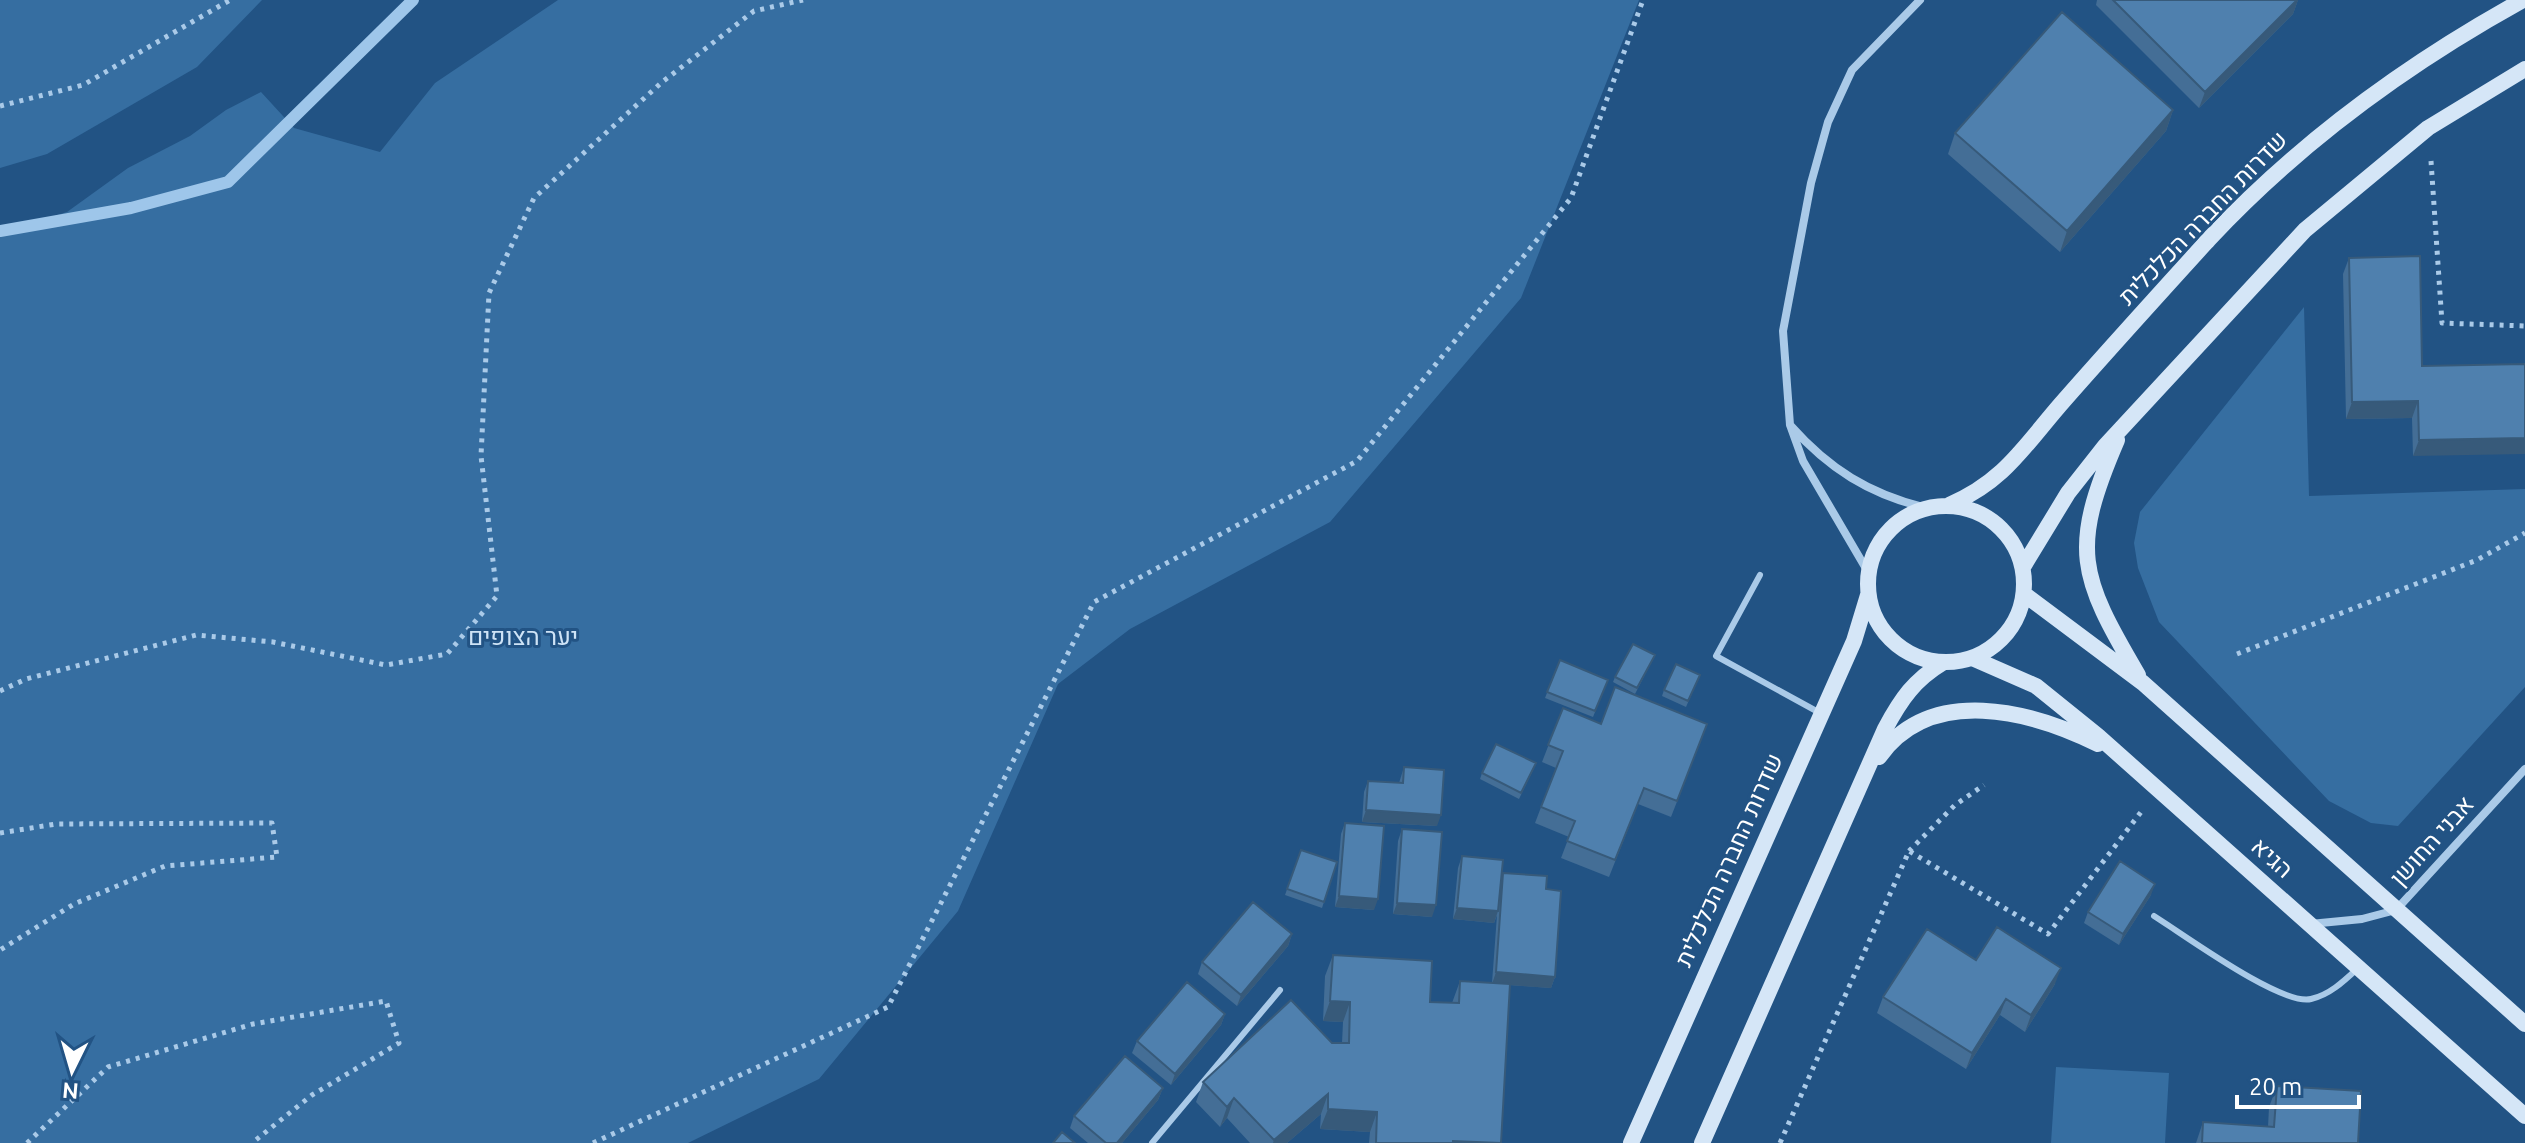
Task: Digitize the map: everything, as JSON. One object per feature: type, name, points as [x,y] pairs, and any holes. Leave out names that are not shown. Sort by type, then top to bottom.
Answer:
[{"type":"main road","name":"שדרות החברה הכלכלית","points":[[1949,505],[1977,493],[2018,458],[2059,406],[2211,237],[2312,141],[2393,78],[2523,0]]},
{"type":"main road","points":[[2023,567],[2068,493],[2256,279],[2305,230],[2428,128],[2525,69]]},
{"type":"main road","points":[[2122,429],[2088,515],[2088,568],[2104,616],[2143,683]]},
{"type":"main road","points":[[1949,505],[1974,510],[1996,524],[2014,543],[2023,567],[2024,594],[2007,633],[1991,648],[1972,658],[1944,662],[1922,658],[1903,649],[1886,635],[1874,616],[1868,595],[1868,572],[1875,550],[1887,531],[1905,516],[1926,508],[1949,505]]},
{"type":"main road","name":"הגיא","points":[[2024,594],[2143,683],[2525,1024]]},
{"type":"main road","name":"שדרות החברה הכלכלית","points":[[1631,1143],[1854,641],[1868,595]]},
{"type":"main road","name":"הגיא","points":[[1972,658],[2036,686],[2158,789],[2525,1116]]},
{"type":"main road","points":[[1702,1143],[1902,696],[1917,678],[1944,662]]},
{"type":"main road","points":[[1862,781],[1890,742],[1912,726],[1964,710],[2027,715],[2058,724],[2119,755]]},
{"type":"street","points":[[1868,572],[1803,461],[1790,425],[1783,331],[1811,183],[1828,122],[1852,70],[1920,0]]},
{"type":"street","points":[[1790,425],[1838,472],[1877,494],[1926,508]]},
{"type":"street","name":"אבני החושן","points":[[2309,924],[2362,919],[2396,910],[2525,769]]},
{"type":"lane","points":[[1760,575],[1716,656],[1820,713]]},
{"type":"lane","points":[[2154,916],[2278,994],[2308,1000],[2334,990],[2359,968]]},
{"type":"lane","points":[[1152,1143],[1280,990]]},
{"type":"path","points":[[0,106],[83,85],[230,0]]},
{"type":"path","points":[[0,691],[26,679],[196,635],[273,642],[386,665],[447,654],[497,596],[481,456],[489,293],[534,198],[661,83],[754,11],[803,0]]},
{"type":"path","points":[[593,1143],[888,1007],[1094,602],[1357,461],[1571,198],[1643,0]]},
{"type":"path","points":[[2428,128],[2442,323],[2525,326]]},
{"type":"path","points":[[2237,654],[2477,560],[2525,533]]},
{"type":"path","points":[[1780,1143],[1909,851],[1955,805],[1984,785]]},
{"type":"path","points":[[1909,851],[2048,934],[2158,789]]},
{"type":"path","points":[[0,833],[56,824],[272,823],[277,857],[165,866],[74,904],[0,950]]},
{"type":"path","points":[[27,1143],[108,1067],[253,1024],[386,1001],[399,1043],[312,1095],[252,1143]]},
{"type":"green space","points":[[0,0],[262,0],[197,67],[47,154],[0,168]]},
{"type":"green space","name":"יער הצופים","points":[[558,0],[1639,0],[1521,298],[1330,522],[1130,629],[1058,684],[958,911],[819,1079],[688,1143],[0,1143],[0,233],[67,212],[128,168],[190,136],[226,110],[261,92],[294,128],[380,152],[435,83]]},
{"type":"green space","points":[[2304,307],[2309,496],[2525,489],[2525,687],[2398,826],[2371,823],[2329,801],[2159,622],[2138,568],[2134,543],[2140,512]]},
{"type":"green space","points":[[2056,1067],[2169,1073],[2165,1143],[2051,1143]]},
{"type":"building","points":[[2113,0],[2297,0],[2205,92]]},
{"type":"building","points":[[2062,12],[2173,110],[2067,231],[1955,133]]},
{"type":"building","points":[[2420,256],[2422,366],[2525,364],[2525,438],[2419,440],[2418,401],[2352,402],[2349,258]]},
{"type":"building","points":[[1633,644],[1655,655],[1637,688],[1615,677]]},
{"type":"building","points":[[1560,660],[1608,680],[1595,711],[1547,692]]},
{"type":"building","points":[[1676,664],[1700,675],[1688,701],[1664,690]]},
{"type":"building","points":[[1615,687],[1707,724],[1677,801],[1644,788],[1615,860],[1567,841],[1575,821],[1541,807],[1563,751],[1548,745],[1563,708],[1601,724]]},
{"type":"building","points":[[1496,744],[1536,763],[1521,793],[1482,773]]},
{"type":"building","points":[[1404,767],[1444,770],[1441,815],[1366,810],[1368,781],[1403,783]]},
{"type":"building","points":[[1345,823],[1384,826],[1378,899],[1339,896]]},
{"type":"building","points":[[1402,829],[1442,832],[1436,905],[1397,903]]},
{"type":"building","points":[[1301,850],[1337,862],[1324,902],[1287,889]]},
{"type":"building","points":[[1462,856],[1503,860],[1498,911],[1457,908]]},
{"type":"building","points":[[2120,861],[2155,884],[2123,934],[2088,912]]},
{"type":"building","points":[[1503,873],[1547,876],[1546,889],[1561,891],[1555,977],[1496,972]]},
{"type":"building","points":[[1253,902],[1292,934],[1241,995],[1202,962]]},
{"type":"building","points":[[1997,927],[2061,968],[2031,1015],[2006,999],[1972,1053],[1883,997],[1927,929],[1976,960]]},
{"type":"building","points":[[1333,955],[1432,961],[1430,1002],[1459,1003],[1460,981],[1510,984],[1501,1143],[1376,1143],[1377,1112],[1328,1109],[1328,1094],[1274,1140],[1234,1098],[1227,1107],[1203,1082],[1291,1000],[1332,1043],[1349,1043],[1350,1002],[1330,1001]]},
{"type":"building","points":[[1187,982],[1225,1014],[1175,1074],[1137,1041]]},
{"type":"building","points":[[1125,1056],[1163,1088],[1117,1143],[1106,1143],[1074,1116]]},
{"type":"building","points":[[2277,1086],[2361,1091],[2358,1143],[2202,1143],[2203,1122],[2274,1127]]},
{"type":"building","points":[[1062,1132],[1075,1143],[1053,1143]]},
{"type":"waterway","points":[[0,231],[131,208],[228,182],[413,0]]}]
